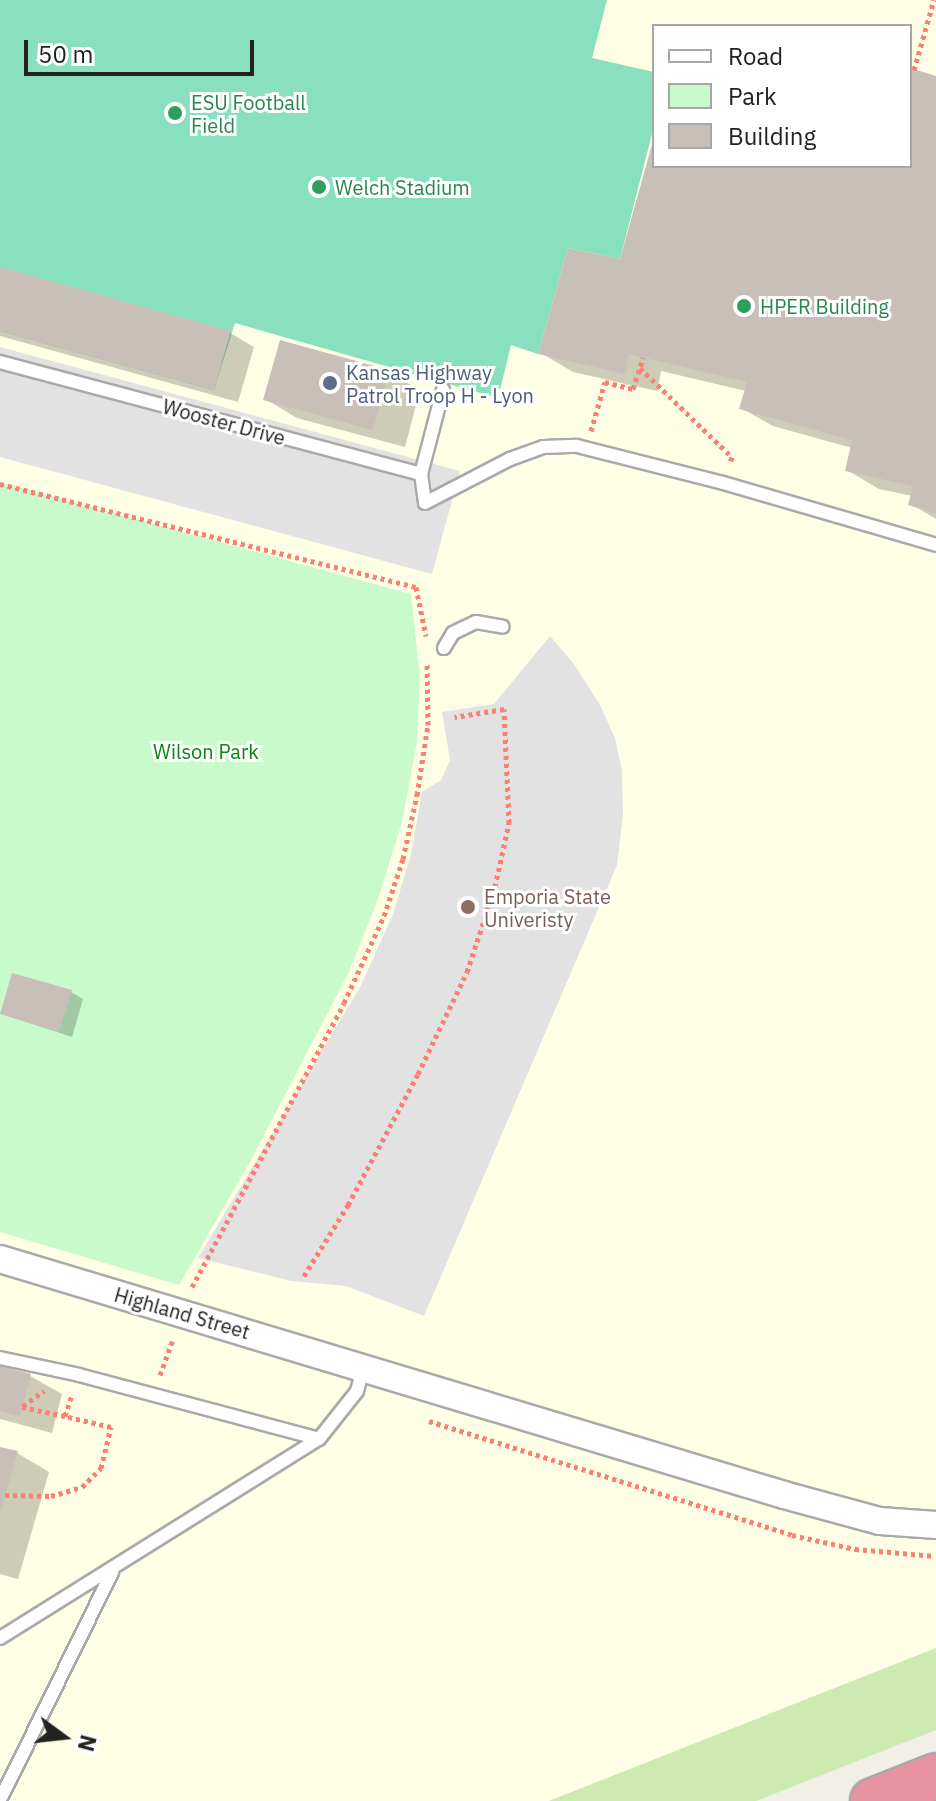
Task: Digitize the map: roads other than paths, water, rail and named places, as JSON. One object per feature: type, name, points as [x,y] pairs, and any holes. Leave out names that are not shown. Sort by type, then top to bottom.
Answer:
[{"type":"highway","points":[[873,1801],[936,1776]]},
{"type":"street","name":"Highland Street","points":[[0,1259],[364,1365],[839,1510],[880,1521],[936,1525]]},
{"type":"lane","name":"Wooster Drive","points":[[0,362],[421,474]]},
{"type":"lane","points":[[443,390],[421,474],[425,503],[510,459],[543,447],[587,448],[723,483],[936,545]]},
{"type":"lane","points":[[444,648],[453,633],[476,622],[503,627]]},
{"type":"lane","points":[[0,1358],[79,1375],[319,1439]]},
{"type":"lane","points":[[0,1638],[112,1572],[319,1439],[357,1391],[364,1365]]},
{"type":"lane","points":[[0,1800],[112,1572]]},
{"type":"place","name":"ESU Football Field","points":[[175,113]]},
{"type":"place","name":"Welch Stadium","points":[[319,187]]},
{"type":"place","name":"HPER Building","points":[[744,306]]},
{"type":"place","name":"Kansas Highway Patrol Troop H - Lyon","points":[[330,383]]},
{"type":"place","name":"Emporia State Univeristy","points":[[468,907]]},
{"type":"park label","name":"Wilson Park","points":[[206,751]]}]
